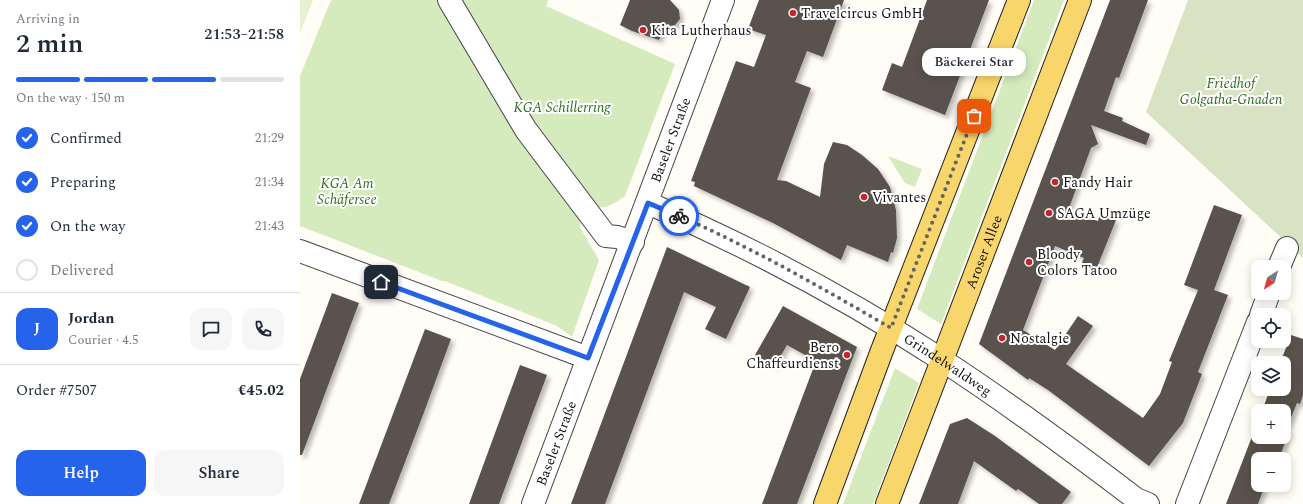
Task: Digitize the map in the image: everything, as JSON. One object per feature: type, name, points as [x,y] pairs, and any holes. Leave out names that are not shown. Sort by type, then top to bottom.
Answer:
[{"type":"main road","points":[[825,504],[891,328],[1019,0]]},
{"type":"main road","name":"Aroser Allee","points":[[886,504],[1080,0]]},
{"type":"street","points":[[449,0],[526,130],[606,236],[617,237],[633,242]]},
{"type":"street","name":"Baseler Straße","points":[[533,504],[648,203],[723,0]]},
{"type":"street","name":"Grindelwaldweg","points":[[648,203],[714,232],[769,260],[891,328],[942,360],[1136,499],[1148,504]]},
{"type":"street","points":[[300,251],[588,358]]},
{"type":"street","points":[[1187,504],[1251,340]]},
{"type":"green space","points":[[300,0],[313,0],[300,33]]},
{"type":"green space","points":[[331,0],[548,0],[546,6],[675,64],[625,196],[605,207],[582,210],[580,227],[599,260],[572,337],[557,326],[445,281],[300,226],[300,76]]},
{"type":"green space","points":[[1034,0],[1064,0],[941,324],[917,309]]},
{"type":"green space","name":"Friedhof Golgatha-Gnaden","points":[[1188,0],[1303,0],[1303,258],[1146,112]]},
{"type":"green space","points":[[888,156],[922,169],[915,187],[905,183]]},
{"type":"green space","points":[[895,368],[919,383],[873,504],[843,504]]},
{"type":"building","points":[[630,0],[670,0],[679,10],[680,19],[675,25],[664,27],[659,40],[632,31],[620,25]]},
{"type":"building","points":[[759,0],[844,0],[823,57],[807,51],[795,82],[811,88],[777,180],[786,181],[820,197],[824,164],[833,142],[847,145],[862,155],[878,169],[890,187],[896,210],[897,238],[893,253],[891,252],[888,262],[847,245],[841,260],[773,223],[694,186],[695,182],[691,181],[736,61],[754,67],[766,35],[748,29]]},
{"type":"building","points":[[927,0],[989,0],[945,115],[882,90],[892,63],[902,67]]},
{"type":"building","points":[[1110,0],[1148,0],[1119,78],[1116,77],[1104,111],[1123,118],[1122,121],[1150,134],[1146,145],[1091,125],[1098,144],[1091,148],[1068,211],[1098,221],[1100,214],[1116,220],[1096,270],[1081,265],[1084,258],[1055,246],[1023,330],[1055,350],[1078,316],[1093,326],[1066,364],[1143,418],[1160,394],[1172,362],[1169,361],[1198,290],[1184,285],[1214,205],[1242,215],[1214,290],[1228,295],[1198,372],[1202,374],[1183,423],[1149,466],[1048,390],[1029,378],[1028,380],[979,344]]},
{"type":"building","points":[[667,247],[750,287],[726,339],[705,329],[716,307],[684,292],[605,504],[571,504]]},
{"type":"building","points":[[332,293],[359,303],[302,455],[300,455],[300,379]]},
{"type":"building","points":[[783,306],[857,347],[797,504],[762,504],[816,361],[787,345],[775,366],[755,355]]},
{"type":"building","points":[[425,329],[451,339],[423,415],[389,504],[359,504]]},
{"type":"building","points":[[1291,335],[1303,339],[1303,395],[1300,404],[1297,403],[1291,418],[1291,404],[1265,404],[1267,396],[1291,396],[1291,356],[1283,356],[1286,348],[1291,348]]},
{"type":"building","points":[[520,365],[547,375],[499,504],[469,504]]},
{"type":"building","points":[[967,418],[995,436],[1071,492],[1062,504],[1039,504],[1018,489],[1016,491],[974,461],[958,504],[919,504],[950,424]]},
{"type":"building","points":[[1251,439],[1251,444],[1284,444],[1282,452],[1251,452],[1251,492],[1262,492],[1258,504],[1226,504]]},
{"type":"way so far","points":[[679,216],[769,260],[820,287],[891,328],[974,116]]},
{"type":"place","name":"Travelcircus GmbH","points":[[793,13]]},
{"type":"place","name":"Kita Lutherhaus","points":[[643,30]]},
{"type":"place","name":"Bäckerei Star","points":[[974,116]]},
{"type":"place","name":"Fandy Hair","points":[[1055,182]]},
{"type":"place","name":"Vivantes","points":[[864,197]]},
{"type":"place","name":"SAGA Umzüge","points":[[1049,213]]},
{"type":"place","name":"Bloody Colors Tatoo","points":[[1029,262]]},
{"type":"place","name":"Nostalgie","points":[[1002,338]]},
{"type":"place","name":"Bero Chaffeurdienst","points":[[847,355]]},
{"type":"route","points":[[381,282],[588,358],[648,203],[679,216]]},
{"type":"park label","name":"KGA Schillerring","points":[[562,107]]},
{"type":"park label","name":"KGA Am Schäfersee","points":[[347,192]]}]
